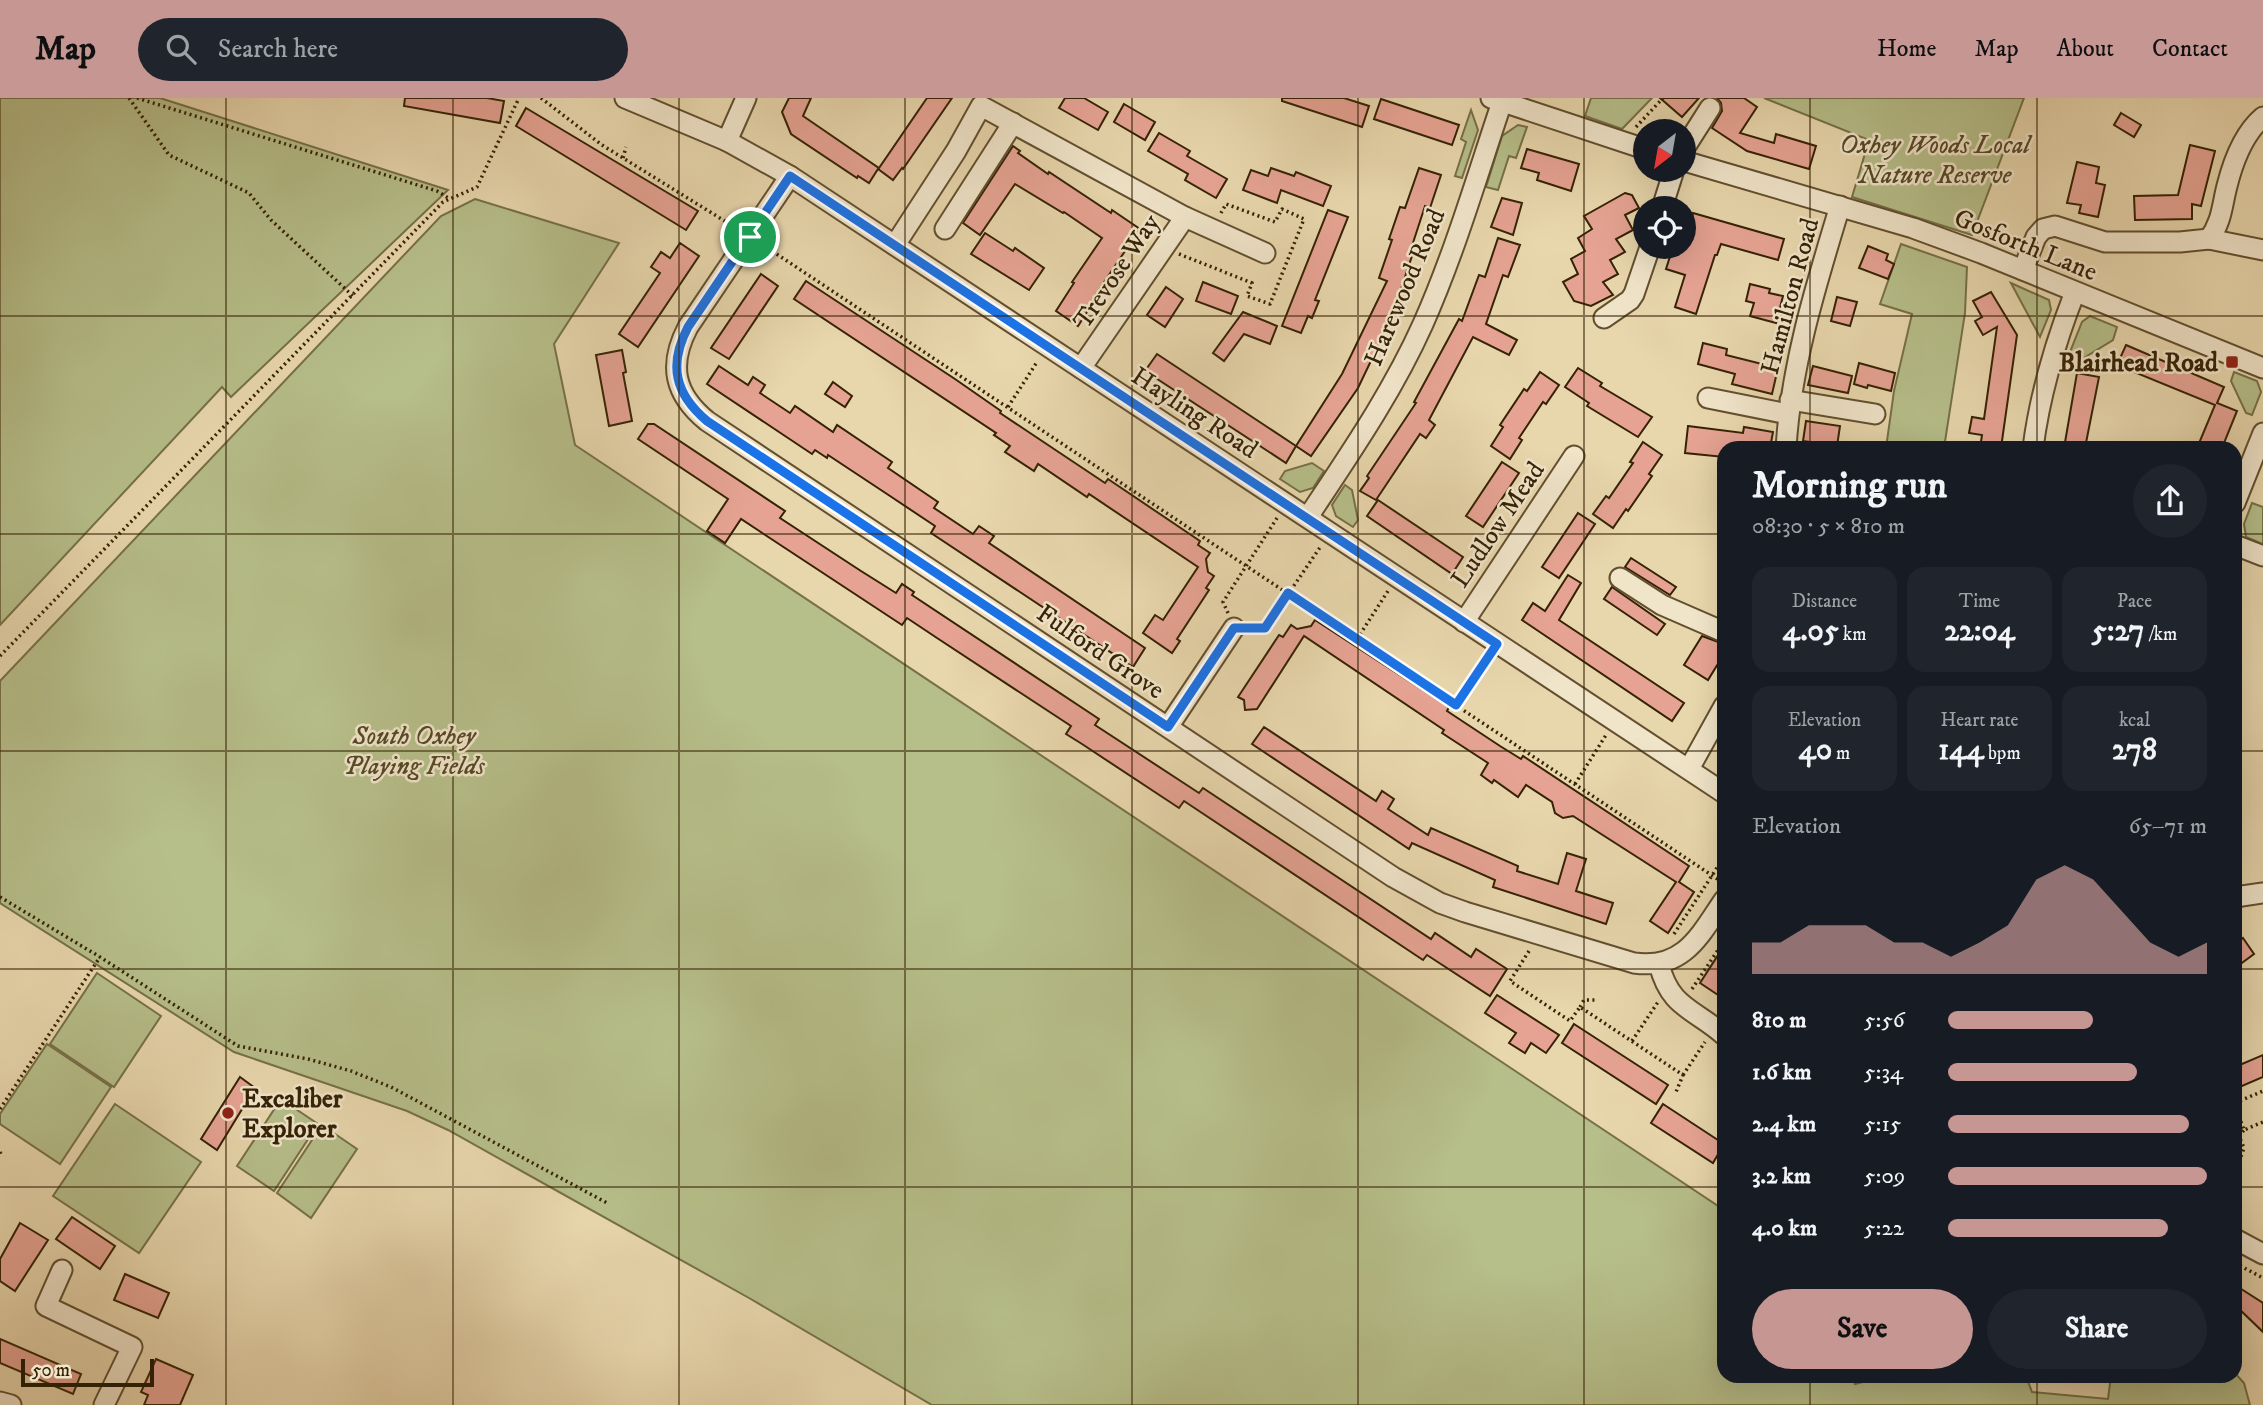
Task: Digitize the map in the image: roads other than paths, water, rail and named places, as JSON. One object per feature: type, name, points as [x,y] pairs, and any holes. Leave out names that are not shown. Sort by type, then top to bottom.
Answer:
[{"type":"street","name":"Hayling Road","points":[[625,98],[727,141],[790,176],[1717,788]]},
{"type":"street","points":[[727,141],[746,98]]},
{"type":"street","points":[[1497,100],[1633,145]]},
{"type":"street","name":"Harewood Road","points":[[1308,517],[1388,391],[1422,327],[1440,285],[1497,100]]},
{"type":"street","name":"Trevose Way","points":[[895,245],[956,151],[983,102],[1013,123],[1185,216],[1081,368]]},
{"type":"street","points":[[1696,130],[1710,108]]},
{"type":"street","points":[[2209,239],[2220,221],[2227,186],[2242,145],[2263,117]]},
{"type":"street","points":[[945,229],[1013,123]]},
{"type":"street","name":"Gosforth Lane","points":[[1696,164],[1913,228],[2263,368]]},
{"type":"street","name":"Fulford Grove","points":[[790,176],[688,327],[678,349],[676,370],[688,404],[707,421],[1422,894],[1465,912],[1634,963],[1659,964]]},
{"type":"street","name":"Hamilton Road","points":[[1787,441],[1789,407],[1803,337],[1840,206]]},
{"type":"street","points":[[1185,216],[1265,254]]},
{"type":"street","points":[[2023,270],[2036,237],[2043,229],[2055,226],[2105,242],[2180,242],[2209,239],[2263,250]]},
{"type":"street","points":[[1604,318],[1634,294],[1646,259]]},
{"type":"street","points":[[2034,441],[2052,354],[2075,292]]},
{"type":"street","name":"Hamilton Road","points":[[1709,398],[1875,414]]},
{"type":"street","points":[[2242,486],[2263,433]]},
{"type":"street","name":"Ludlow Mead","points":[[1464,622],[1574,456]]},
{"type":"street","points":[[2242,548],[2263,556]]},
{"type":"street","points":[[1620,578],[1662,605],[1717,629]]},
{"type":"street","points":[[1168,727],[1234,628]]},
{"type":"street","points":[[1689,769],[1717,719]]},
{"type":"street","points":[[2242,896],[2263,893]]},
{"type":"street","points":[[1717,910],[1695,942],[1681,954],[1659,964],[1667,989],[1682,1005],[1717,1030]]},
{"type":"street","points":[[2242,1243],[2263,1254]]},
{"type":"street","points":[[62,1270],[46,1306],[132,1347],[104,1405]]},
{"type":"street","points":[[0,1402],[11,1405]]},
{"type":"place","name":"Blairhead Road","points":[[2232,362]]},
{"type":"place","name":"Excaliber Explorer","points":[[228,1113]]},
{"type":"park label","name":"Oxhey Woods Local Nature Reserve","points":[[1935,159]]},
{"type":"park label","name":"South Oxhey Playing Fields","points":[[414,750]]}]
